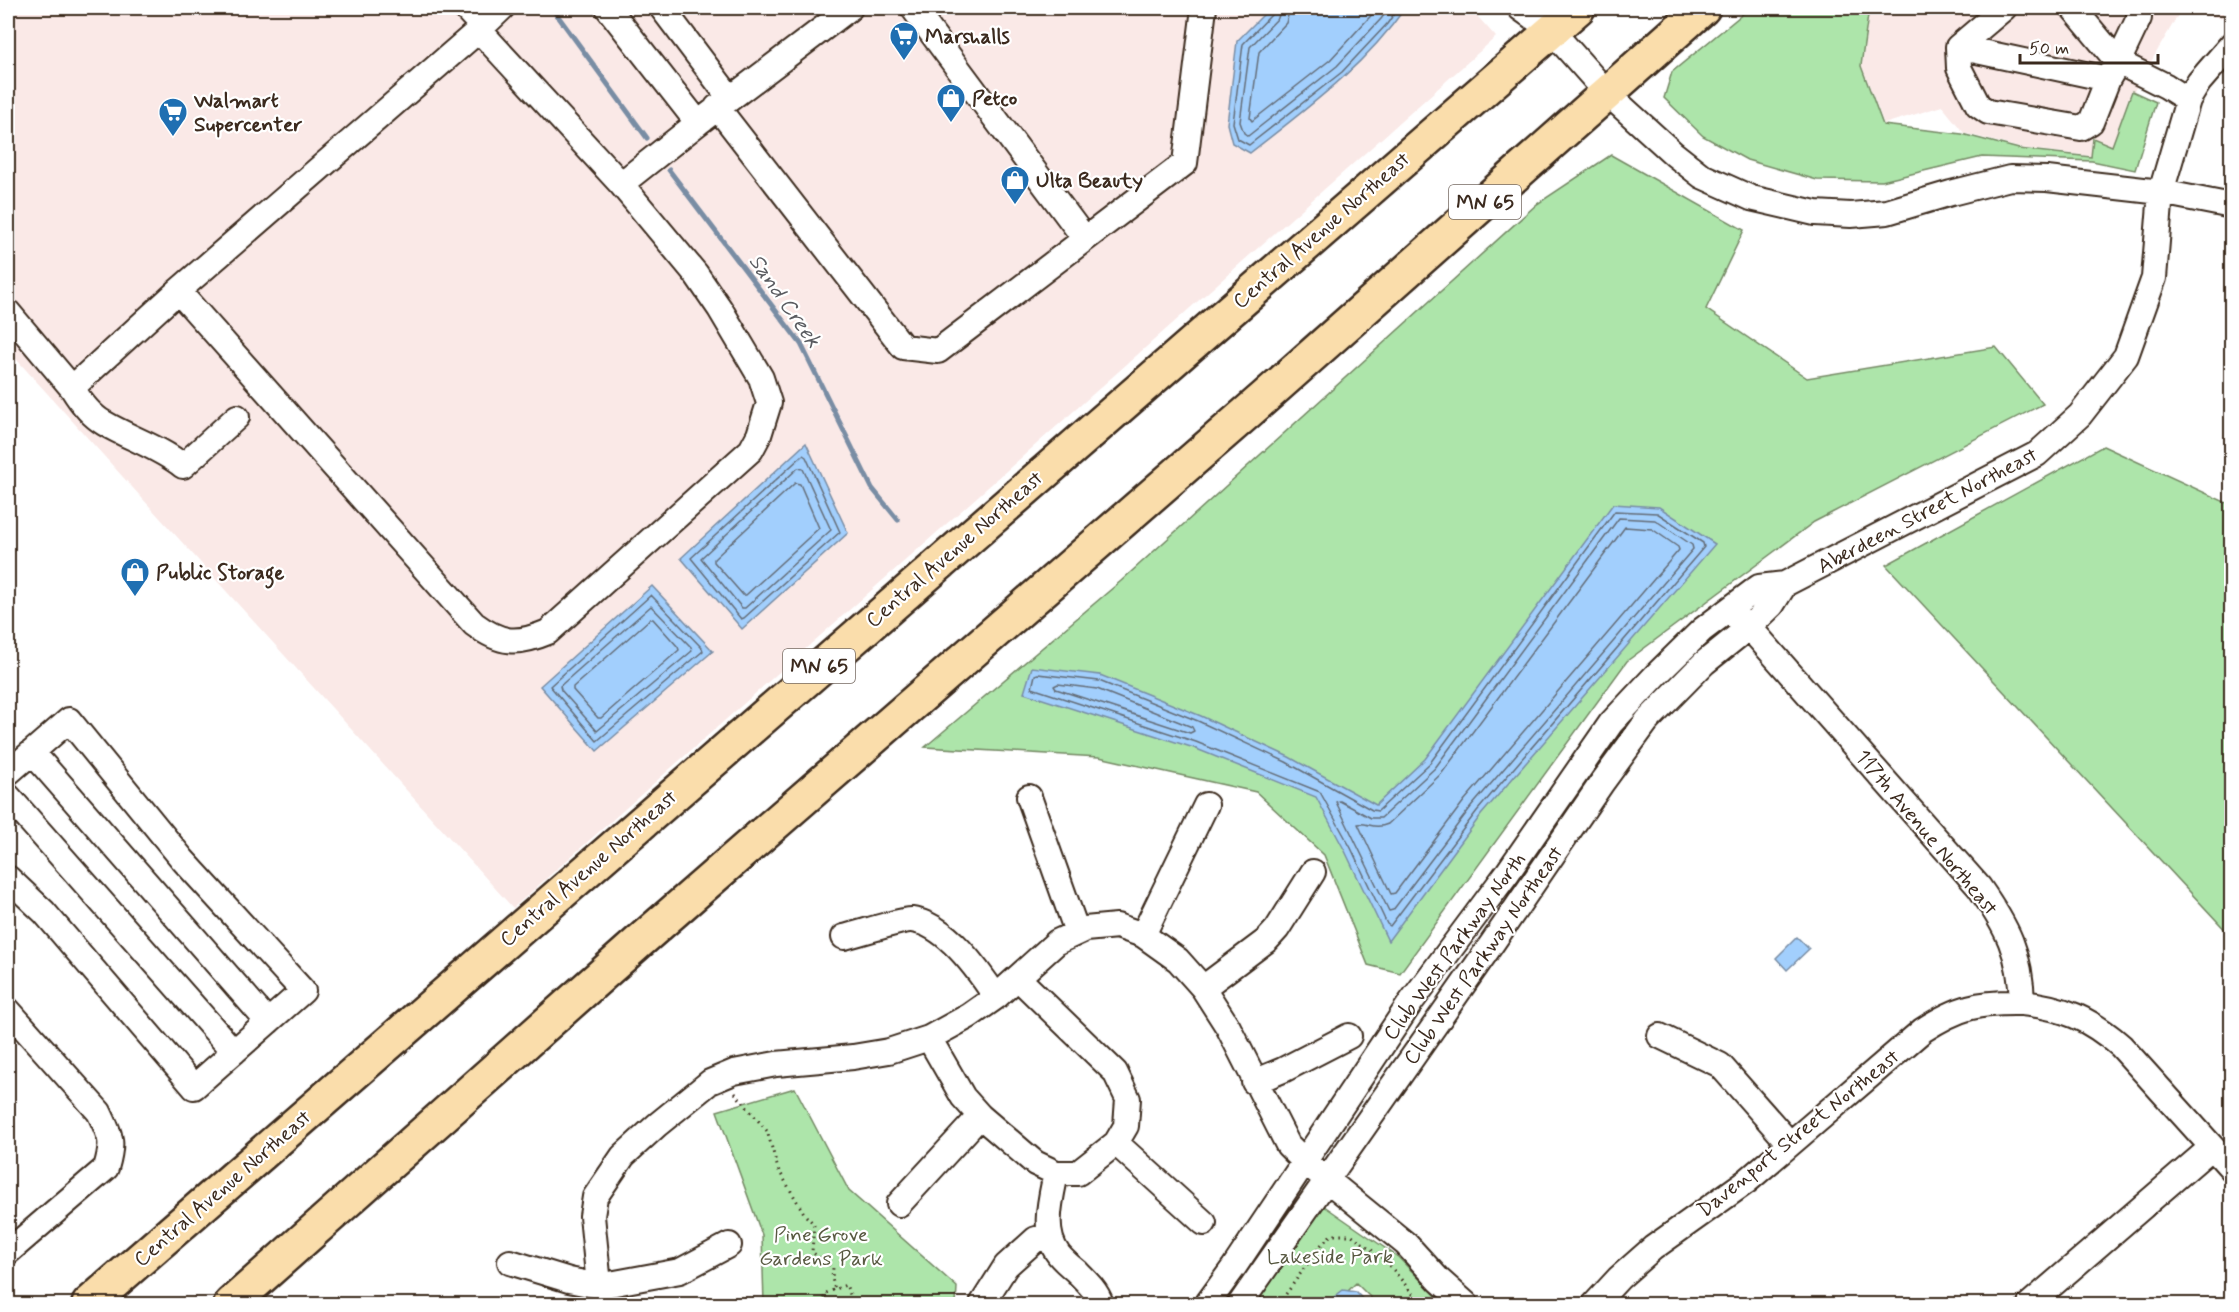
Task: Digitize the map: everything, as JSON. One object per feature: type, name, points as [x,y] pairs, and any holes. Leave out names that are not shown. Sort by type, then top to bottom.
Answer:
[{"type":"highway","name":"Central Avenue Northeast","points":[[89,1305],[1546,19],[1578,8]]},
{"type":"highway","name":"MN 65","points":[[231,1305],[640,940],[1256,404],[1703,8]]},
{"type":"street","points":[[178,291],[474,624],[489,636],[526,641],[548,632],[751,450],[759,435],[769,403],[761,378],[696,274],[621,184],[465,8]]},
{"type":"street","points":[[72,388],[178,291],[502,8]]},
{"type":"street","points":[[608,8],[698,123]]},
{"type":"street","points":[[662,8],[723,102],[903,347],[938,351],[1185,163],[1204,8]]},
{"type":"street","points":[[621,184],[723,102],[850,8]]},
{"type":"street","points":[[913,8],[1085,239]]},
{"type":"street","points":[[1190,8],[1194,11],[1198,8]]},
{"type":"street","points":[[1520,8],[1546,19],[1607,93],[1674,154],[1702,176],[1751,198],[1815,213],[1851,215],[1887,212],[1951,192],[2010,178],[2047,179],[2161,192],[2232,206]]},
{"type":"street","points":[[1958,47],[2004,8]]},
{"type":"street","points":[[2073,8],[2113,71]]},
{"type":"street","points":[[1958,47],[1959,68],[1978,105],[1988,112],[2081,128],[2091,122],[2139,18],[2139,8]]},
{"type":"street","name":"Aberdeen Street Northeast","points":[[1728,611],[1758,587],[1785,584],[2037,454],[2080,415],[2126,356],[2154,279],[2161,192],[2188,100],[2199,82],[2232,44]]},
{"type":"street","points":[[1958,47],[2113,71],[2166,86],[2188,100]]},
{"type":"street","points":[[8,312],[72,388],[83,405],[102,422],[170,455],[183,466],[237,417]]},
{"type":"street","name":"Aberdeen Street Northeast","points":[[1749,627],[1772,605],[1785,584]]},
{"type":"street","name":"117th Avenue Northeast","points":[[1728,611],[1749,627],[1979,887],[2000,917],[2015,951],[2021,976],[2022,1003]]},
{"type":"street","name":"Club West Parkway North","points":[[1207,1305],[1411,1002],[1508,872],[1611,723],[1679,652],[1702,630],[1728,611]]},
{"type":"street","name":"Club West Parkway Northeast","points":[[1240,1305],[1647,721],[1704,663],[1749,627]]},
{"type":"street","points":[[8,773],[69,720],[183,860],[303,991],[194,1087],[44,912],[8,878]]},
{"type":"street","points":[[32,752],[268,1022]]},
{"type":"street","points":[[8,796],[234,1052]]},
{"type":"street","points":[[1029,797],[1077,932]]},
{"type":"street","points":[[1143,935],[1206,805]]},
{"type":"street","points":[[1203,988],[1267,940],[1277,929],[1313,872]]},
{"type":"street","points":[[844,937],[911,920],[939,930],[981,974],[996,998]]},
{"type":"street","points":[[600,1295],[592,1216],[595,1197],[623,1156],[710,1082],[724,1076],[777,1064],[853,1057],[889,1051],[929,1038],[996,998],[1057,942],[1085,929],[1117,926],[1143,935],[1178,960],[1203,988],[1228,1027],[1287,1145],[1406,1244],[1466,1305]]},
{"type":"street","points":[[929,1038],[963,1097],[980,1116],[1035,1163],[1056,1173],[1078,1173],[1116,1143],[1125,1126],[1128,1099],[1115,1072],[1018,978]]},
{"type":"street","name":"Davenport Street Northeast","points":[[1595,1305],[1619,1278],[1653,1248],[1747,1180],[1923,1030],[1947,1015],[1971,1006],[1996,1002],[2022,1003]]},
{"type":"street","points":[[2022,1003],[2047,1006],[2078,1016],[2104,1031],[2121,1046],[2232,1169]]},
{"type":"street","points":[[8,1010],[99,1112],[108,1130],[112,1148],[106,1168],[8,1252]]},
{"type":"street","points":[[1660,1035],[1720,1065],[1789,1143]]},
{"type":"street","points":[[1254,1082],[1283,1070],[1349,1036]]},
{"type":"street","points":[[899,1204],[980,1116]]},
{"type":"street","points":[[1116,1143],[1204,1224]]},
{"type":"street","points":[[2030,1305],[2212,1147]]},
{"type":"street","points":[[1056,1173],[1050,1209],[1050,1237],[1058,1254],[1086,1281],[1099,1298],[1101,1305]]},
{"type":"street","points":[[982,1305],[1006,1266],[1036,1239],[1050,1237]]},
{"type":"street","points":[[510,1262],[569,1280],[600,1295],[680,1271],[729,1245]]},
{"type":"path","points":[[724,1076],[767,1131],[778,1169],[805,1215],[814,1224],[812,1252],[833,1268],[832,1278],[835,1290]]},
{"type":"path","points":[[1279,1305],[1320,1246],[1331,1235],[1352,1235],[1386,1262],[1420,1305]]},
{"type":"path","points":[[822,1305],[826,1293],[846,1285],[854,1305]]},
{"type":"shaded area","points":[[8,8],[1470,8],[1496,37],[513,908],[8,350]]},
{"type":"shaded area","points":[[1870,8],[2231,8],[2221,18],[2181,10],[2134,91],[2131,91],[2112,146],[2092,137],[2091,156],[2020,148],[1964,133],[1942,106],[1884,124],[1862,66]]},
{"type":"green space","points":[[1750,8],[1869,8],[1861,66],[1883,125],[1962,134],[2019,149],[2091,157],[2093,138],[2112,146],[2132,91],[2156,102],[2135,170],[2092,161],[1982,157],[1882,181],[1817,180],[1747,160],[1703,136],[1664,98],[1672,72]]},
{"type":"green space","points":[[1611,155],[1744,230],[1706,309],[1807,378],[1996,347],[2043,404],[1814,522],[1627,661],[1400,973],[1368,965],[1324,855],[1256,792],[1099,757],[925,747],[1121,581],[1537,204]]},
{"type":"green space","points":[[2103,446],[2229,504],[2231,488],[2231,936],[1886,565]]},
{"type":"green space","name":"Pine Grove Gardens Park","points":[[795,1088],[849,1191],[957,1287],[956,1304],[764,1304],[762,1235],[717,1111]]},
{"type":"green space","name":"Lakeside Park","points":[[1314,1199],[1398,1257],[1444,1304],[1377,1304],[1356,1283],[1335,1304],[1255,1304],[1290,1254]]},
{"type":"water","points":[[1270,8],[1405,8],[1353,68],[1250,153],[1232,143],[1227,124],[1237,41]]},
{"type":"water","points":[[806,443],[848,533],[742,629],[681,558]]},
{"type":"water","points":[[1613,504],[1659,507],[1715,544],[1481,815],[1388,941],[1316,797],[1194,748],[1024,693],[1032,667],[1100,675],[1201,716],[1289,757],[1376,805],[1425,759]]},
{"type":"water","points":[[652,586],[713,651],[597,751],[540,686]]},
{"type":"water","points":[[1797,937],[1809,949],[1787,970],[1776,958]]},
{"type":"water","points":[[1343,1290],[1356,1292],[1367,1304],[1325,1304]]},
{"type":"waterway","name":"Sand Creek","points":[[552,8],[647,138]]},
{"type":"waterway","name":"Sand Creek","points":[[669,170],[801,344],[872,488],[898,520]]},
{"type":"place","name":"Marshalls","points":[[904,62]]},
{"type":"place","name":"Petco","points":[[951,124]]},
{"type":"place","name":"Walmart Supercenter","points":[[173,138]]},
{"type":"place","name":"Ulta Beauty","points":[[1015,206]]},
{"type":"place","name":"Public Storage","points":[[135,598]]}]
